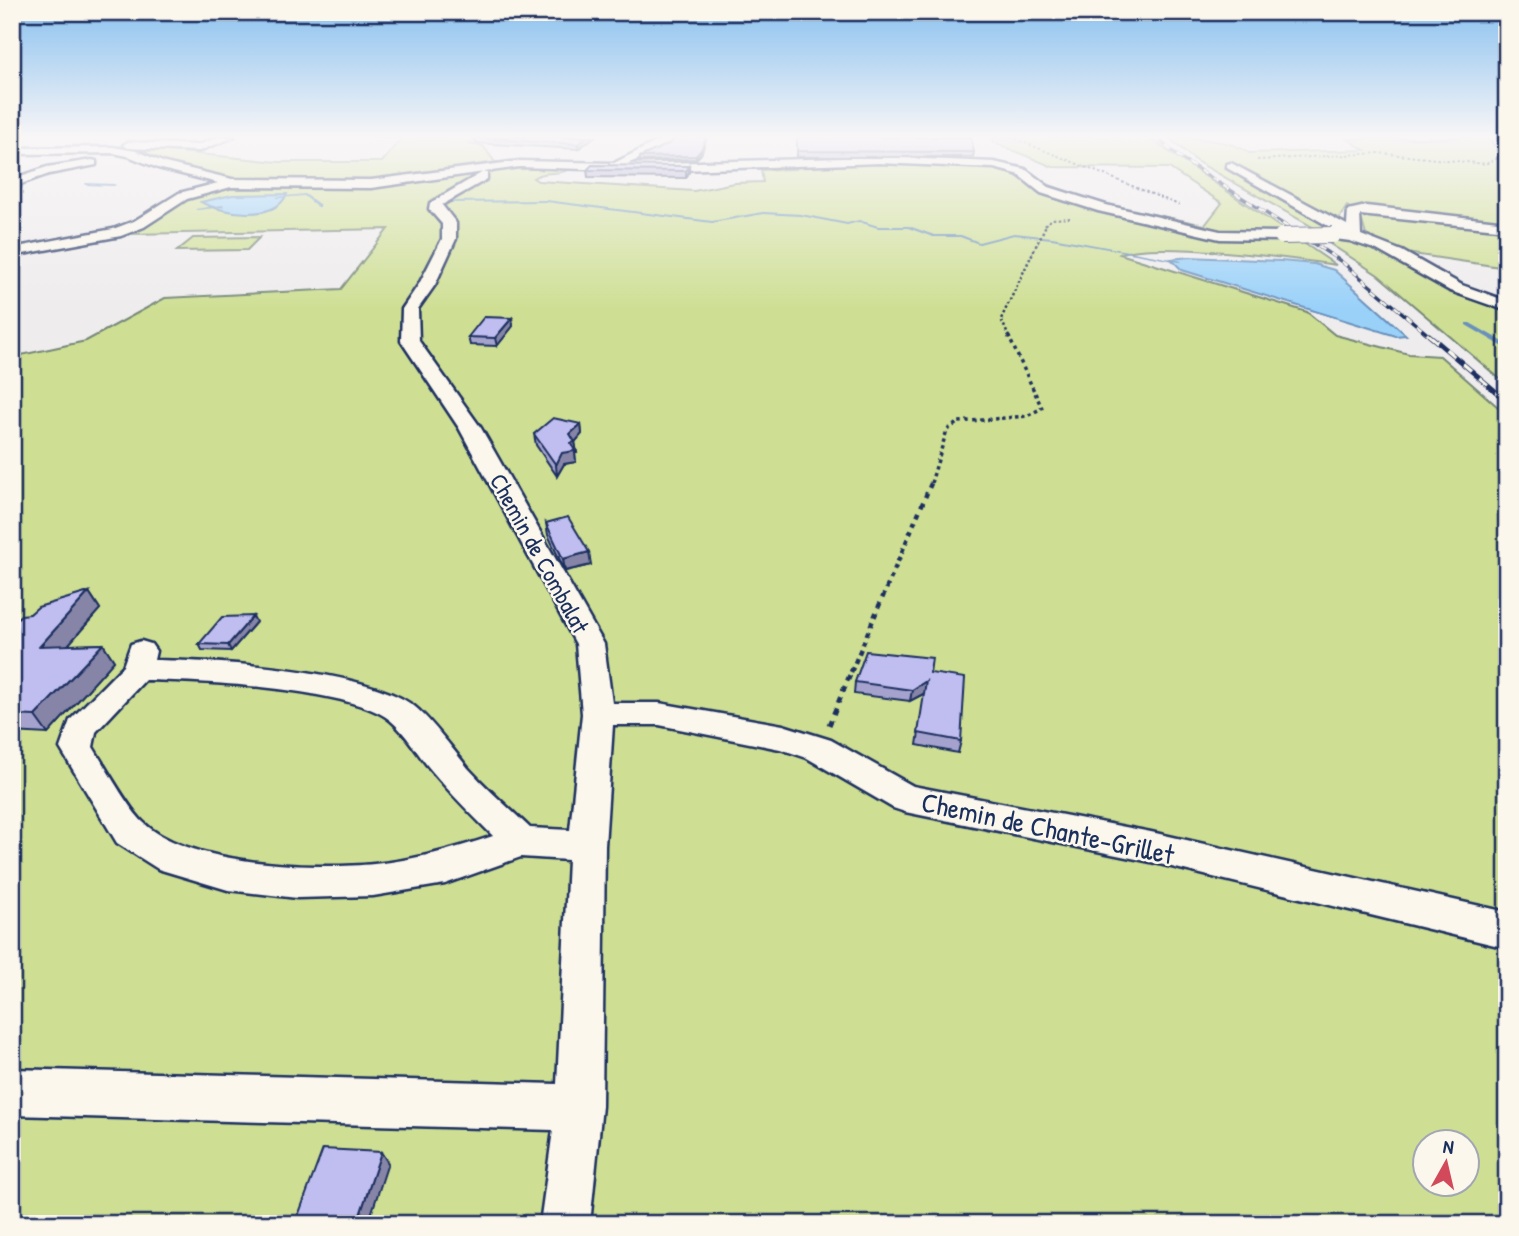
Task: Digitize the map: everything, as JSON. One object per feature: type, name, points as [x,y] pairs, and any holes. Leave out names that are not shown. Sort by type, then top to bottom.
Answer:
[{"type":"street","points":[[12,252],[116,233],[139,224],[188,195]]},
{"type":"street","name":"Chemin de Combalat","points":[[450,195],[436,203],[436,209],[449,223],[449,239],[427,285],[410,309],[411,341],[470,428],[590,644],[598,714],[587,846],[579,1106],[565,1224]]},
{"type":"street","points":[[1061,195],[1113,210],[1220,234],[1354,235]]},
{"type":"street","points":[[1282,195],[1456,288],[1507,306]]},
{"type":"street","points":[[1354,235],[1353,213],[1366,210],[1507,226]]},
{"type":"street","points":[[521,842],[459,780],[401,712],[363,696],[316,685],[139,660],[81,727],[76,748],[130,833],[171,858],[228,874],[297,882],[373,880],[445,868],[521,842],[587,846]]},
{"type":"street","name":"Chemin de Chante-Grillet","points":[[598,714],[659,714],[743,728],[819,749],[905,798],[1151,847],[1507,930]]},
{"type":"street","points":[[12,1092],[528,1108],[579,1106]]},
{"type":"path","points":[[1153,195],[1188,209]]},
{"type":"path","points":[[819,749],[932,480],[947,430],[959,422],[1027,416],[1042,408],[1001,319],[1045,225],[1052,219],[1078,218]]},
{"type":"green space","points":[[193,195],[1076,195],[1099,203],[1205,225],[1222,203],[1209,195],[1232,195],[1336,265],[1192,250],[1137,250],[1120,254],[1307,312],[1335,335],[1409,354],[1440,356],[1507,415],[1507,1224],[12,1224],[12,357],[86,341],[165,298],[341,289],[388,229],[131,234]]},
{"type":"green space","points":[[1256,195],[1507,195],[1507,268],[1406,253],[1366,235],[1360,214],[1347,206],[1332,230],[1318,230]]},
{"type":"green space","points":[[260,237],[247,250],[177,251],[193,238]]},
{"type":"green space","points":[[1321,238],[1368,246],[1392,255],[1507,311],[1507,385],[1378,275]]},
{"type":"water","points":[[232,195],[287,195],[272,209],[260,212],[222,210],[201,202]]},
{"type":"water","points":[[1189,257],[1281,261],[1314,264],[1334,270],[1406,335],[1396,336],[1182,270],[1171,259]]},
{"type":"building","points":[[484,317],[512,318],[495,338],[468,337]]},
{"type":"building","points":[[553,418],[581,424],[570,434],[575,442],[571,443],[575,451],[562,453],[556,465],[534,434]]},
{"type":"building","points":[[568,517],[589,552],[563,559],[546,523]]},
{"type":"building","points":[[89,592],[40,646],[103,644],[35,716],[12,715],[12,623],[38,607]]},
{"type":"building","points":[[253,616],[228,645],[199,644],[222,617]]},
{"type":"building","points":[[866,651],[932,658],[930,673],[965,678],[961,741],[918,733],[926,681],[912,690],[855,682]]},
{"type":"building","points":[[323,1149],[381,1152],[357,1224],[295,1224]]},
{"type":"waterway","points":[[278,197],[305,195],[319,206]]},
{"type":"waterway","points":[[449,202],[546,201],[712,222],[763,213],[801,215],[847,224],[859,221],[878,227],[909,227],[933,236],[961,236],[979,243],[1014,234],[1052,238],[1180,261]]},
{"type":"waterway","points":[[197,209],[223,206]]},
{"type":"waterway","points":[[1468,324],[1507,347]]},
{"type":"railway","points":[[1237,195],[1342,262],[1431,337]]},
{"type":"railway","points":[[1429,335],[1507,401]]}]
